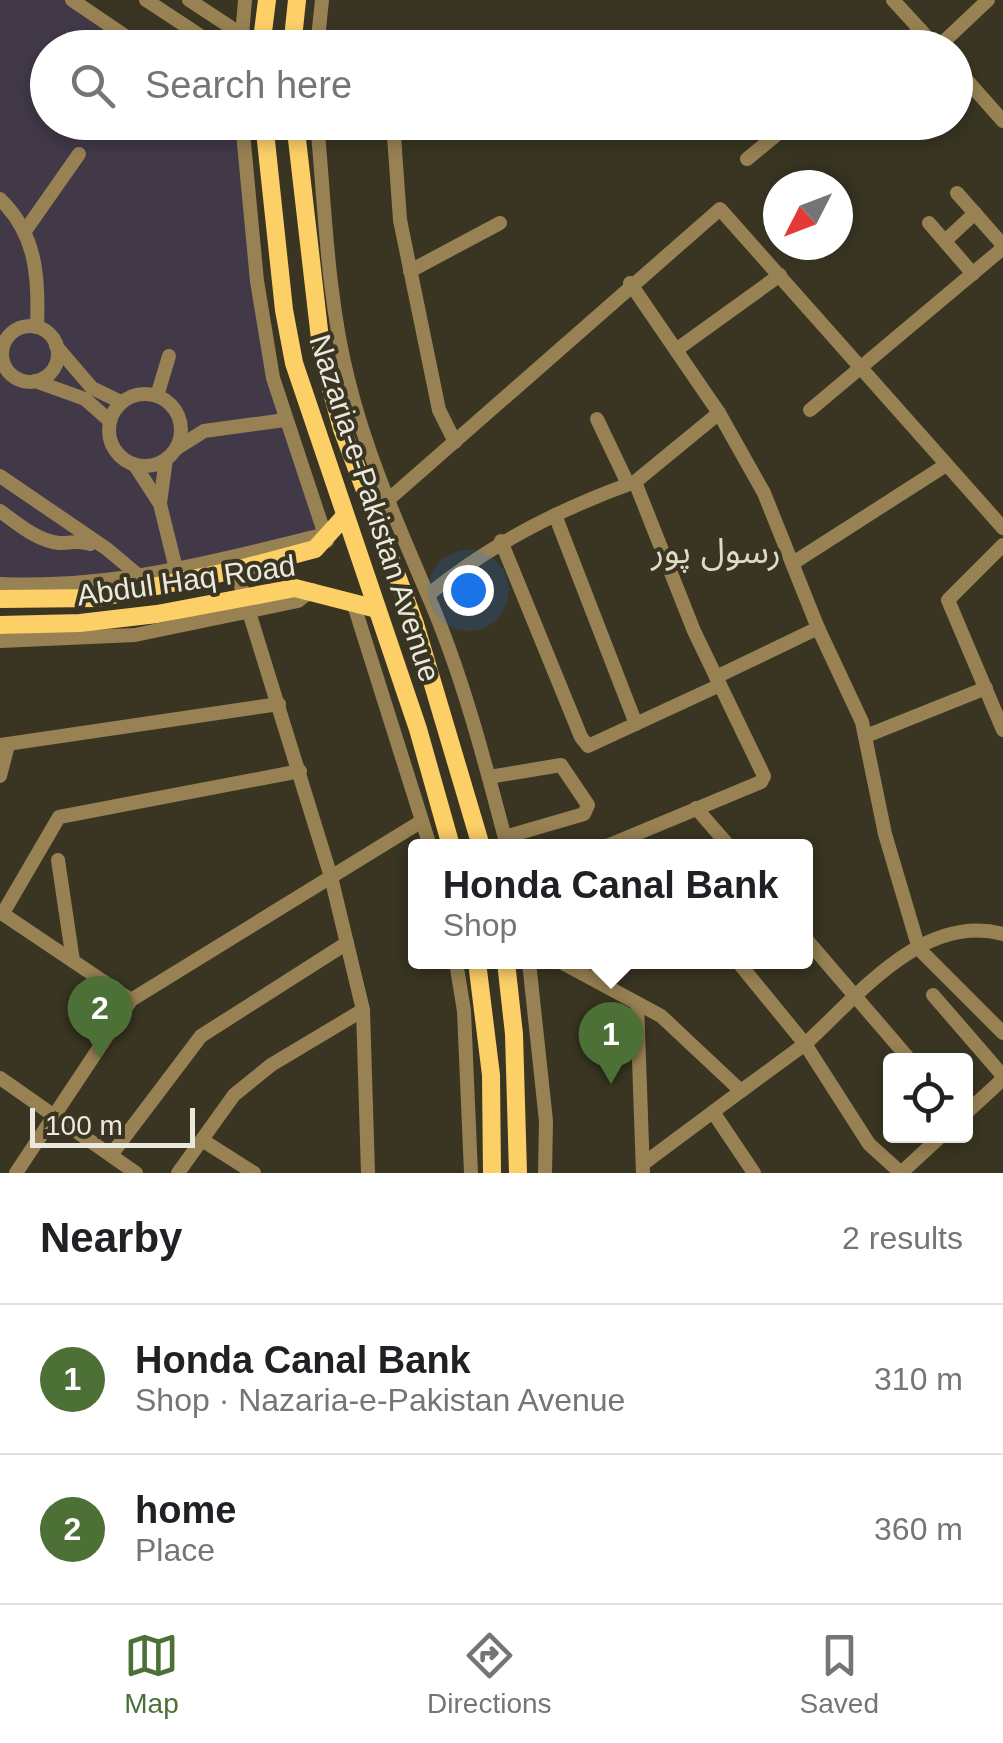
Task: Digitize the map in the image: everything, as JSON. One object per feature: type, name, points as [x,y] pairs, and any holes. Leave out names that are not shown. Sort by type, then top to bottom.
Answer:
[{"type":"main road","points":[[263,30],[267,0]]},
{"type":"main road","points":[[294,30],[296,0]]},
{"type":"main road","name":"Nazaria-e-Pakistan Avenue","points":[[266,140],[284,310],[294,363],[450,839]]},
{"type":"main road","name":"Nazaria-e-Pakistan Avenue","points":[[297,140],[322,356],[342,429],[396,546],[478,839]]},
{"type":"main road","name":"Abdul Haq Road","points":[[0,599],[98,598],[178,577],[236,570],[302,554],[344,517]]},
{"type":"main road","name":"Abdul Haq Road","points":[[0,626],[80,623],[247,604],[295,588],[377,610]]},
{"type":"main road","points":[[478,969],[484,1009],[492,1173]]},
{"type":"main road","points":[[507,969],[514,1034],[518,1173]]},
{"type":"street","points":[[72,0],[116,30]]},
{"type":"street","points":[[146,0],[192,30]]},
{"type":"street","points":[[188,0],[227,30]]},
{"type":"street","points":[[242,30],[245,0]]},
{"type":"street","points":[[319,30],[322,0]]},
{"type":"street","points":[[893,0],[921,30]]},
{"type":"street","points":[[956,30],[988,0]]},
{"type":"street","points":[[973,87],[1003,121]]},
{"type":"street","points":[[122,402],[92,388],[37,327],[22,327],[10,334],[2,348],[3,371],[85,399],[110,421],[114,447],[134,464],[160,504],[178,577],[324,538],[285,420],[257,281],[244,140]]},
{"type":"street","points":[[319,140],[333,294],[348,379],[388,500],[396,546],[428,595],[489,777],[505,839]]},
{"type":"street","points":[[394,140],[400,220],[410,272],[439,410],[455,442]]},
{"type":"street","points":[[747,159],[770,140]]},
{"type":"street","points":[[25,231],[79,154]]},
{"type":"street","points":[[810,410],[1003,247],[957,192]]},
{"type":"street","points":[[0,199],[25,231],[37,270],[37,327]]},
{"type":"street","points":[[388,500],[720,209],[1003,528]]},
{"type":"street","points":[[945,242],[975,213]]},
{"type":"street","points":[[410,272],[500,223]]},
{"type":"street","points":[[929,223],[973,274]]},
{"type":"street","points":[[676,350],[780,275]]},
{"type":"street","points":[[630,284],[719,413],[764,494],[866,736],[885,834],[920,949],[1003,1034]]},
{"type":"street","points":[[34,381],[53,368],[56,346]]},
{"type":"street","points":[[157,396],[170,356]]},
{"type":"street","points":[[110,421],[122,402],[135,395],[157,396],[175,410],[216,428]]},
{"type":"street","points":[[160,504],[170,455],[180,432],[175,410]]},
{"type":"street","points":[[428,595],[501,542],[631,483],[719,413]]},
{"type":"street","points":[[597,418],[631,483],[764,779],[696,808],[642,839]]},
{"type":"street","points":[[134,464],[147,466],[170,455],[193,436],[216,428],[285,420]]},
{"type":"street","points":[[792,564],[946,466]]},
{"type":"street","points":[[0,476],[101,545],[145,584]]},
{"type":"street","points":[[0,511],[33,534],[58,543],[74,539],[101,545]]},
{"type":"street","points":[[555,516],[636,724]]},
{"type":"street","points":[[501,542],[580,737],[588,746],[818,628]]},
{"type":"street","points":[[1003,544],[948,600],[1003,730]]},
{"type":"street","points":[[236,570],[331,876],[364,1010],[368,1173]]},
{"type":"street","points":[[0,584],[145,584]]},
{"type":"street","points":[[354,602],[428,839]]},
{"type":"street","points":[[0,641],[72,641],[135,635],[247,604]]},
{"type":"street","points":[[866,736],[986,688]]},
{"type":"street","points":[[0,776],[4,745],[280,704]]},
{"type":"street","points":[[456,752],[469,716]]},
{"type":"street","points":[[489,777],[561,765],[588,805],[584,814],[514,839]]},
{"type":"street","points":[[131,1000],[1,912],[59,817],[300,770]]},
{"type":"street","points":[[696,808],[722,839]]},
{"type":"street","points":[[16,1173],[131,1000],[422,822]]},
{"type":"street","points":[[58,860],[72,961]]},
{"type":"street","points":[[643,1169],[805,1044],[880,971],[920,949],[976,927],[1003,934]]},
{"type":"street","points":[[111,1154],[201,1036],[347,943]]},
{"type":"street","points":[[813,946],[904,1053]]},
{"type":"street","points":[[457,969],[464,1011],[471,1173]]},
{"type":"street","points":[[530,969],[546,1121],[545,1173]]},
{"type":"street","points":[[574,969],[681,1032],[741,1090]]},
{"type":"street","points":[[744,969],[805,1044],[869,1144],[901,1173],[933,1143]]},
{"type":"street","points":[[933,995],[1003,1077],[973,1106]]},
{"type":"street","points":[[637,1003],[643,1169]]},
{"type":"street","points":[[464,1011],[484,1009]]},
{"type":"street","points":[[178,1173],[234,1095],[271,1066],[364,1010]]},
{"type":"street","points":[[0,1078],[136,1173]]},
{"type":"street","points":[[713,1112],[754,1173]]},
{"type":"street","points":[[202,1140],[254,1173]]},
{"type":"shaded area","points":[[0,0],[72,0],[117,30],[30,30],[30,140],[245,140],[273,378],[327,541],[148,590],[0,599]]},
{"type":"place","name":"home","points":[[100,1058]]},
{"type":"place","name":"Honda Canal Bank","points":[[611,1084]]},
{"type":"district","name":"رسول پور","points":[[716,550]]}]
